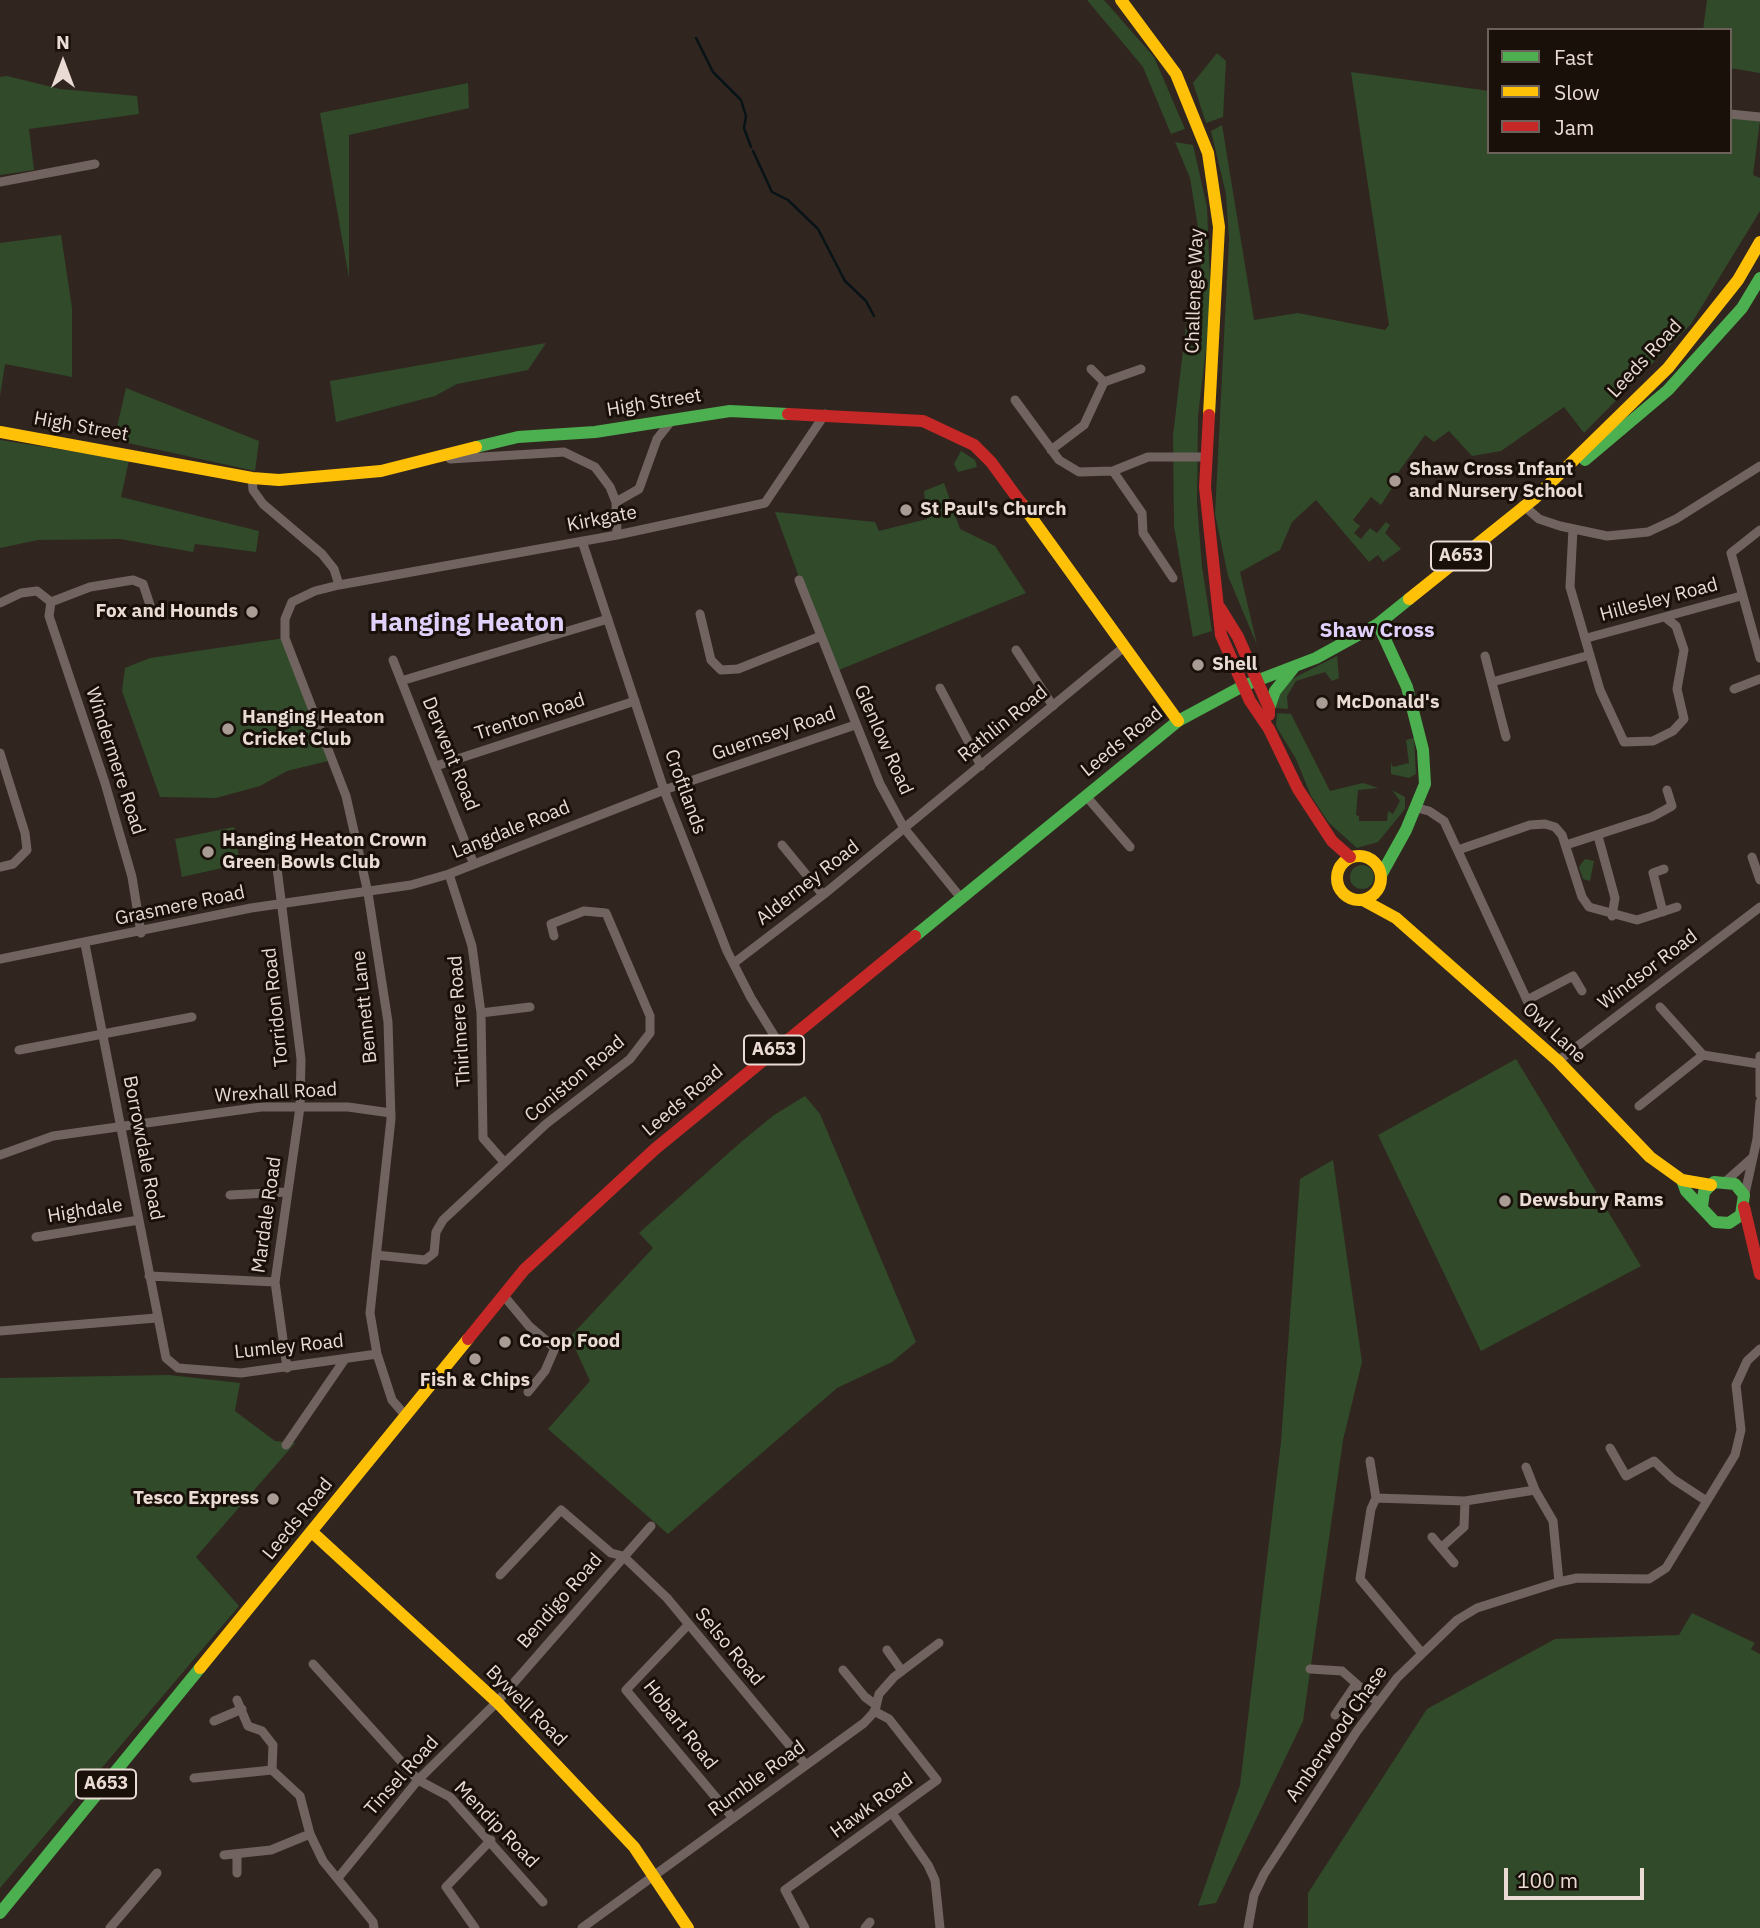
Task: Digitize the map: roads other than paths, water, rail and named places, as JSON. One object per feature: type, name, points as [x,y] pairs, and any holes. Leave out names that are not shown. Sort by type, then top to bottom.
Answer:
[{"type":"main road","name":"Challenge Way","points":[[1121,0],[1176,74],[1208,153],[1219,227],[1205,486],[1213,583],[1220,607],[1221,635],[1243,686],[1269,729],[1298,789],[1332,841]]},
{"type":"main road","name":"Leeds Road","points":[[1544,490],[1668,368],[1738,280],[1760,245]]},
{"type":"main road","name":"Leeds Road","points":[[0,1913],[524,1270],[655,1149],[1178,721],[1255,680],[1339,647],[1378,624],[1523,505],[1625,429],[1668,390],[1742,308],[1760,278]]},
{"type":"main road","name":"High Street","points":[[0,432],[252,478],[279,480],[343,476],[416,462],[518,437],[595,432],[730,411],[923,421],[974,445],[1019,499],[1178,721]]},
{"type":"main road","name":"Challenge Way","points":[[1220,607],[1238,637],[1269,708]]},
{"type":"main road","points":[[1389,647],[1390,625],[1398,608]]},
{"type":"main road","points":[[1363,900],[1377,891],[1381,875],[1417,808],[1425,784],[1423,750],[1407,687],[1378,624]]},
{"type":"main road","points":[[1269,729],[1269,708],[1275,691],[1296,665]]},
{"type":"main road","points":[[1332,841],[1350,858]]},
{"type":"main road","points":[[1332,841],[1339,867],[1337,883],[1342,893],[1355,900],[1363,900],[1396,918]]},
{"type":"main road","points":[[1339,867],[1350,858],[1367,857],[1394,848]]},
{"type":"main road","points":[[1367,857],[1378,867],[1381,875]]},
{"type":"main road","points":[[1377,891],[1396,918]]},
{"type":"main road","name":"Owl Lane","points":[[1396,918],[1558,1061],[1650,1157],[1682,1180],[1711,1185],[1726,1181]]},
{"type":"main road","name":"Owl Lane","points":[[1682,1180],[1686,1191],[1715,1222],[1732,1222],[1749,1240]]},
{"type":"main road","points":[[1726,1181],[1735,1184],[1744,1202],[1741,1215],[1732,1222]]},
{"type":"main road","points":[[1702,1207],[1704,1192],[1711,1185]]},
{"type":"main road","name":"Owl Lane","points":[[1744,1202],[1749,1240],[1760,1274]]},
{"type":"main road","name":"Bywell Road","points":[[312,1532],[497,1702],[634,1847],[688,1928]]},
{"type":"street","points":[[1732,114],[1760,117]]},
{"type":"street","points":[[0,182],[95,164]]},
{"type":"street","points":[[1091,369],[1104,382]]},
{"type":"street","points":[[1051,450],[1084,425],[1104,382],[1141,369]]},
{"type":"street","points":[[1014,400],[1063,465],[1079,472],[1113,471],[1148,457],[1206,457]]},
{"type":"street","name":"Kirkgate","points":[[292,602],[315,591],[339,585],[617,535],[765,503],[825,414]]},
{"type":"street","points":[[616,502],[639,489],[657,439],[671,420]]},
{"type":"street","points":[[416,462],[564,452],[595,467],[610,487],[616,502],[617,535]]},
{"type":"street","points":[[1523,505],[1539,519],[1573,529],[1606,536],[1648,532],[1676,519],[1760,466]]},
{"type":"street","points":[[1113,471],[1142,513],[1143,533],[1173,578]]},
{"type":"street","points":[[252,478],[253,490],[262,503],[322,555],[334,569],[339,585]]},
{"type":"street","points":[[1573,529],[1570,587],[1600,690],[1624,742],[1654,741],[1674,731],[1684,719],[1677,689],[1684,650],[1675,626],[1665,617]]},
{"type":"street","points":[[1760,530],[1731,553],[1760,658]]},
{"type":"street","name":"Croftlands","points":[[582,541],[664,790],[734,963],[780,1045]]},
{"type":"street","points":[[0,603],[21,593],[37,591],[51,602],[90,587],[133,580],[143,584],[153,614]]},
{"type":"street","name":"Glenlow Road","points":[[799,580],[880,784],[904,828],[961,898]]},
{"type":"street","name":"Hillesley Road","points":[[1587,638],[1741,596]]},
{"type":"street","name":"Windermere Road","points":[[51,602],[49,616],[105,783],[132,877],[141,933]]},
{"type":"street","name":"Bennett Lane","points":[[292,602],[285,619],[285,638],[346,796],[368,893],[388,1022],[391,1113],[370,1313],[377,1354],[392,1400],[405,1415]]},
{"type":"street","points":[[700,614],[710,660],[722,670],[738,669],[821,636]]},
{"type":"street","points":[[401,681],[608,619]]},
{"type":"street","name":"Rathlin Road","points":[[904,828],[1124,647]]},
{"type":"street","points":[[1016,650],[1054,706]]},
{"type":"street","points":[[1492,682],[1590,654]]},
{"type":"street","points":[[1485,656],[1506,737]]},
{"type":"street","name":"Derwent Road","points":[[393,660],[473,862]]},
{"type":"street","points":[[1734,689],[1760,679]]},
{"type":"street","points":[[940,688],[981,765]]},
{"type":"street","name":"Trenton Road","points":[[436,766],[635,701]]},
{"type":"street","name":"Guernsey Road","points":[[664,790],[855,725]]},
{"type":"street","points":[[0,753],[25,833],[27,850],[13,864],[0,867]]},
{"type":"street","name":"Langdale Road","points":[[368,893],[449,874],[473,862],[664,790]]},
{"type":"street","points":[[1566,845],[1598,836],[1672,806],[1667,790]]},
{"type":"street","points":[[1086,796],[1130,847]]},
{"type":"street","name":"Owl Lane","points":[[1417,808],[1429,811],[1444,821],[1532,1011]]},
{"type":"street","points":[[1458,850],[1539,823],[1555,827],[1566,845],[1582,897],[1589,907],[1612,916],[1637,920],[1677,907]]},
{"type":"street","name":"Alderney Road","points":[[734,963],[904,828]]},
{"type":"street","points":[[1598,836],[1615,898],[1612,916]]},
{"type":"street","points":[[782,845],[823,895]]},
{"type":"street","points":[[1752,857],[1760,880]]},
{"type":"street","name":"Torridon Road","points":[[277,868],[301,1059],[300,1107]]},
{"type":"street","points":[[1664,869],[1653,873],[1664,912]]},
{"type":"street","name":"Thirlmere Road","points":[[449,874],[472,946],[481,1013],[483,1138],[504,1162]]},
{"type":"street","name":"Grasmere Road","points":[[0,960],[282,903],[368,893]]},
{"type":"street","name":"Windsor Road","points":[[1558,1061],[1760,907]]},
{"type":"street","name":"Coniston Road","points":[[376,1255],[425,1260],[434,1253],[436,1232],[443,1220],[504,1162],[630,1059],[650,1033],[650,1016],[606,913],[584,911],[551,924],[554,936]]},
{"type":"street","name":"Borrowdale Road","points":[[85,944],[156,1318],[166,1358]]},
{"type":"street","points":[[1527,1000],[1573,976],[1582,991]]},
{"type":"street","points":[[481,1013],[530,1007]]},
{"type":"street","points":[[1660,1007],[1703,1055],[1759,1060],[1760,1095]]},
{"type":"street","points":[[19,1050],[192,1017]]},
{"type":"street","points":[[1639,1106],[1703,1055]]},
{"type":"street","points":[[1744,1202],[1760,1102]]},
{"type":"street","name":"Wrexhall Road","points":[[0,1155],[53,1136],[261,1107],[348,1107],[391,1113]]},
{"type":"street","name":"Mardale Road","points":[[287,1368],[275,1282],[300,1107]]},
{"type":"street","points":[[1726,1181],[1753,1157]]},
{"type":"street","points":[[230,1195],[287,1192]]},
{"type":"street","name":"Highdale","points":[[36,1237],[139,1220]]},
{"type":"street","points":[[149,1276],[275,1282]]},
{"type":"street","points":[[504,1296],[529,1326],[555,1348],[545,1371],[528,1392]]},
{"type":"street","points":[[0,1331],[156,1318]]},
{"type":"street","name":"Amberwood Chase","points":[[1248,1928],[1254,1895],[1264,1874],[1377,1702],[1421,1651],[1457,1620],[1477,1608],[1577,1578],[1649,1579],[1658,1576],[1740,1442],[1736,1385],[1747,1361],[1760,1349]]},
{"type":"street","name":"Lumley Road","points":[[166,1358],[177,1368],[241,1373],[377,1354]]},
{"type":"street","points":[[286,1445],[345,1359]]},
{"type":"street","points":[[1610,1448],[1626,1476],[1654,1461],[1673,1479],[1705,1500]]},
{"type":"street","points":[[1370,1461],[1376,1498],[1371,1509],[1360,1579],[1421,1651]]},
{"type":"street","points":[[1526,1467],[1535,1490],[1553,1521],[1559,1582]]},
{"type":"street","points":[[1376,1498],[1465,1501],[1535,1490]]},
{"type":"street","points":[[1442,1547],[1456,1538],[1464,1527],[1465,1501]]},
{"type":"street","name":"Selso Road","points":[[500,1575],[561,1510],[611,1553],[623,1556],[667,1598],[805,1764]]},
{"type":"street","name":"Bendigo Road","points":[[497,1702],[651,1526]]},
{"type":"street","points":[[1432,1537],[1454,1563]]},
{"type":"street","name":"Hobart Road","points":[[688,1625],[626,1690],[733,1818]]},
{"type":"street","name":"Rumble Road","points":[[582,1928],[864,1723],[875,1708],[879,1694],[902,1671],[939,1643]]},
{"type":"street","points":[[887,1650],[902,1671]]},
{"type":"street","name":"Mendip Road","points":[[313,1664],[418,1780],[450,1797],[491,1840],[543,1902]]},
{"type":"street","points":[[1310,1669],[1342,1671],[1377,1702]]},
{"type":"street","points":[[843,1670],[875,1708]]},
{"type":"street","points":[[1335,1715],[1356,1684]]},
{"type":"street","points":[[237,1700],[248,1726],[262,1731],[272,1745],[272,1770],[300,1796],[310,1834],[323,1861],[373,1922],[374,1928]]},
{"type":"street","name":"Tinsel Road","points":[[338,1878],[418,1780],[497,1702]]},
{"type":"street","name":"Hawk Road","points":[[805,1928],[785,1890],[937,1780],[888,1719],[875,1708]]},
{"type":"street","points":[[214,1721],[242,1709]]},
{"type":"street","points":[[194,1778],[272,1770]]},
{"type":"street","points":[[892,1813],[928,1865],[935,1880],[940,1928]]},
{"type":"street","points":[[224,1855],[271,1850],[310,1834]]},
{"type":"street","points":[[475,1928],[446,1887],[491,1840]]},
{"type":"street","points":[[237,1854],[237,1873]]},
{"type":"street","points":[[110,1928],[157,1873]]},
{"type":"waterway","points":[[696,38],[713,72],[741,100],[746,116],[744,128],[751,147]]},
{"type":"waterway","points":[[753,151],[772,192],[788,200],[818,229],[845,281],[866,301],[874,316]]},
{"type":"place","name":"Shaw Cross Infant and Nursery School","points":[[1395,481]]},
{"type":"place","name":"St Paul's Church","points":[[906,510]]},
{"type":"place","name":"Fox and Hounds","points":[[252,612]]},
{"type":"place","name":"Shell","points":[[1198,665]]},
{"type":"place","name":"McDonald's","points":[[1322,703]]},
{"type":"place","name":"Hanging Heaton Cricket Club","points":[[228,729]]},
{"type":"place","name":"Hanging Heaton Crown Green Bowls Club","points":[[208,852]]},
{"type":"place","name":"Dewsbury Rams","points":[[1505,1201]]},
{"type":"place","name":"Co-op Food","points":[[505,1342]]},
{"type":"place","name":"Fish & Chips","points":[[475,1359]]},
{"type":"place","name":"Tesco Express","points":[[273,1499]]},
{"type":"district","name":"Hanging Heaton","points":[[467,623]]},
{"type":"district","name":"Shaw Cross","points":[[1377,631]]}]
